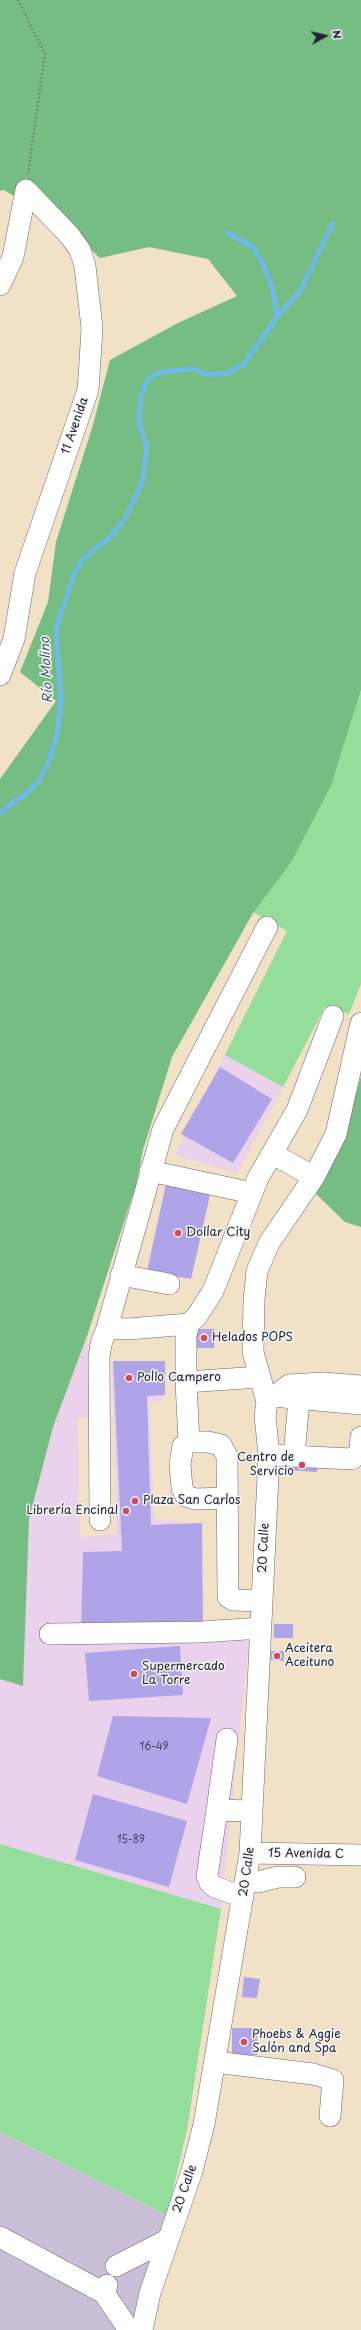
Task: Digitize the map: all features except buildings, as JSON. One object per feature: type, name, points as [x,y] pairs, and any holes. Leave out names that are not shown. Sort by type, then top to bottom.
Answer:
[{"type":"street","points":[[0,285],[13,257],[26,190]]},
{"type":"street","name":"11 Avenida","points":[[0,675],[14,639],[24,573],[88,390],[92,328],[85,266],[80,250],[70,236],[26,190]]},
{"type":"street","points":[[100,1520],[99,1357],[101,1344],[107,1328],[163,1129],[267,927]]},
{"type":"street","points":[[189,1442],[186,1382],[186,1335],[189,1324],[197,1316],[213,1291],[252,1194],[296,1110],[333,1016]]},
{"type":"street","name":"20 Calle","points":[[142,2330],[150,2293],[192,2171],[204,2124],[250,1853],[269,1455],[265,1416],[270,1399],[260,1377],[253,1352],[257,1271],[269,1243],[314,1177],[336,1134],[361,1023]]},
{"type":"street","points":[[273,1154],[314,1177]]},
{"type":"street","points":[[150,1171],[252,1194]]},
{"type":"street","points":[[121,1276],[169,1284]]},
{"type":"street","points":[[107,1328],[128,1329],[189,1324]]},
{"type":"street","points":[[186,1382],[260,1377]]},
{"type":"street","points":[[270,1399],[289,1385],[324,1383],[361,1386]]},
{"type":"street","points":[[270,1399],[299,1399],[361,1404]]},
{"type":"street","points":[[294,1456],[299,1399]]},
{"type":"street","points":[[269,1455],[352,1459],[360,1452],[361,1437]]},
{"type":"street","points":[[227,1498],[195,1499],[186,1496],[182,1488],[180,1453],[183,1446],[189,1442],[208,1442],[220,1445],[227,1456],[228,1596],[233,1600],[262,1601]]},
{"type":"street","points":[[50,1634],[201,1632],[261,1628]]},
{"type":"street","points":[[228,1740],[207,1876],[215,1887],[244,1889],[258,1882],[278,1877],[295,1877]]},
{"type":"street","points":[[218,1810],[252,1811]]},
{"type":"street","name":"15 Avenida C","points":[[250,1853],[361,1855]]},
{"type":"street","points":[[215,2062],[313,2074],[333,2080],[330,2116]]},
{"type":"street","points":[[0,2237],[106,2289],[129,2330]]},
{"type":"street","points":[[116,2266],[168,2240]]},
{"type":"path","points":[[18,0],[45,54],[26,190]]},
{"type":"shaded area","points":[[225,1055],[283,1087],[237,1173],[175,1155]]},
{"type":"shaded area","points":[[87,1336],[93,1417],[78,1419],[80,1537],[117,1534],[112,1366],[162,1365],[162,1401],[149,1402],[154,1519],[201,1524],[202,1626],[251,1622],[221,1909],[0,1844],[0,1679],[23,1686],[29,1520],[53,1427]]},
{"type":"shaded area","points":[[0,2132],[167,2215],[133,2330],[0,2330]]},
{"type":"green space","points":[[0,0],[361,0],[361,690],[331,786],[292,861],[253,913],[172,1057],[143,1150],[136,1185],[87,1336],[53,1427],[29,1519],[23,1686],[0,1679],[0,779],[56,701],[20,672],[48,602],[56,542],[93,425],[110,360],[178,323],[237,296],[208,259],[149,247],[100,258],[73,233],[4,190],[0,191]]},
{"type":"green space","points":[[361,690],[361,984],[349,1014],[325,1007],[283,1087],[225,1055],[287,931],[253,912],[292,861],[331,786]]},
{"type":"green space","points":[[361,1076],[361,1227],[345,1222],[314,1192],[339,1152]]},
{"type":"green space","points":[[0,1844],[221,1909],[187,2130],[167,2215],[0,2132]]},
{"type":"waterway","name":"Río Molino","points":[[0,814],[13,802],[25,795],[40,779],[49,761],[57,734],[61,702],[56,631],[58,622],[75,572],[83,559],[109,538],[124,520],[142,484],[147,447],[140,427],[139,417],[141,398],[146,382],[155,374],[169,371],[192,369],[210,375],[227,373],[243,365],[277,317],[300,291],[333,223]]},
{"type":"waterway","points":[[228,233],[253,247],[263,264],[273,290],[277,317]]},
{"type":"place","name":"Dollar City","points":[[178,1233]]},
{"type":"place","name":"Helados POPS","points":[[204,1338]]},
{"type":"place","name":"Pollo Campero","points":[[129,1378]]},
{"type":"place","name":"Centro de Servicio","points":[[302,1465]]},
{"type":"place","name":"Plaza San Carlos","points":[[135,1501]]},
{"type":"place","name":"Librería Encinal","points":[[126,1511]]},
{"type":"place","name":"Aceitera Aceituno","points":[[277,1656]]},
{"type":"place","name":"Supermercado La Torre","points":[[134,1674]]},
{"type":"place","name":"Phoebs & Aggie Salón and Spa","points":[[244,2042]]}]
